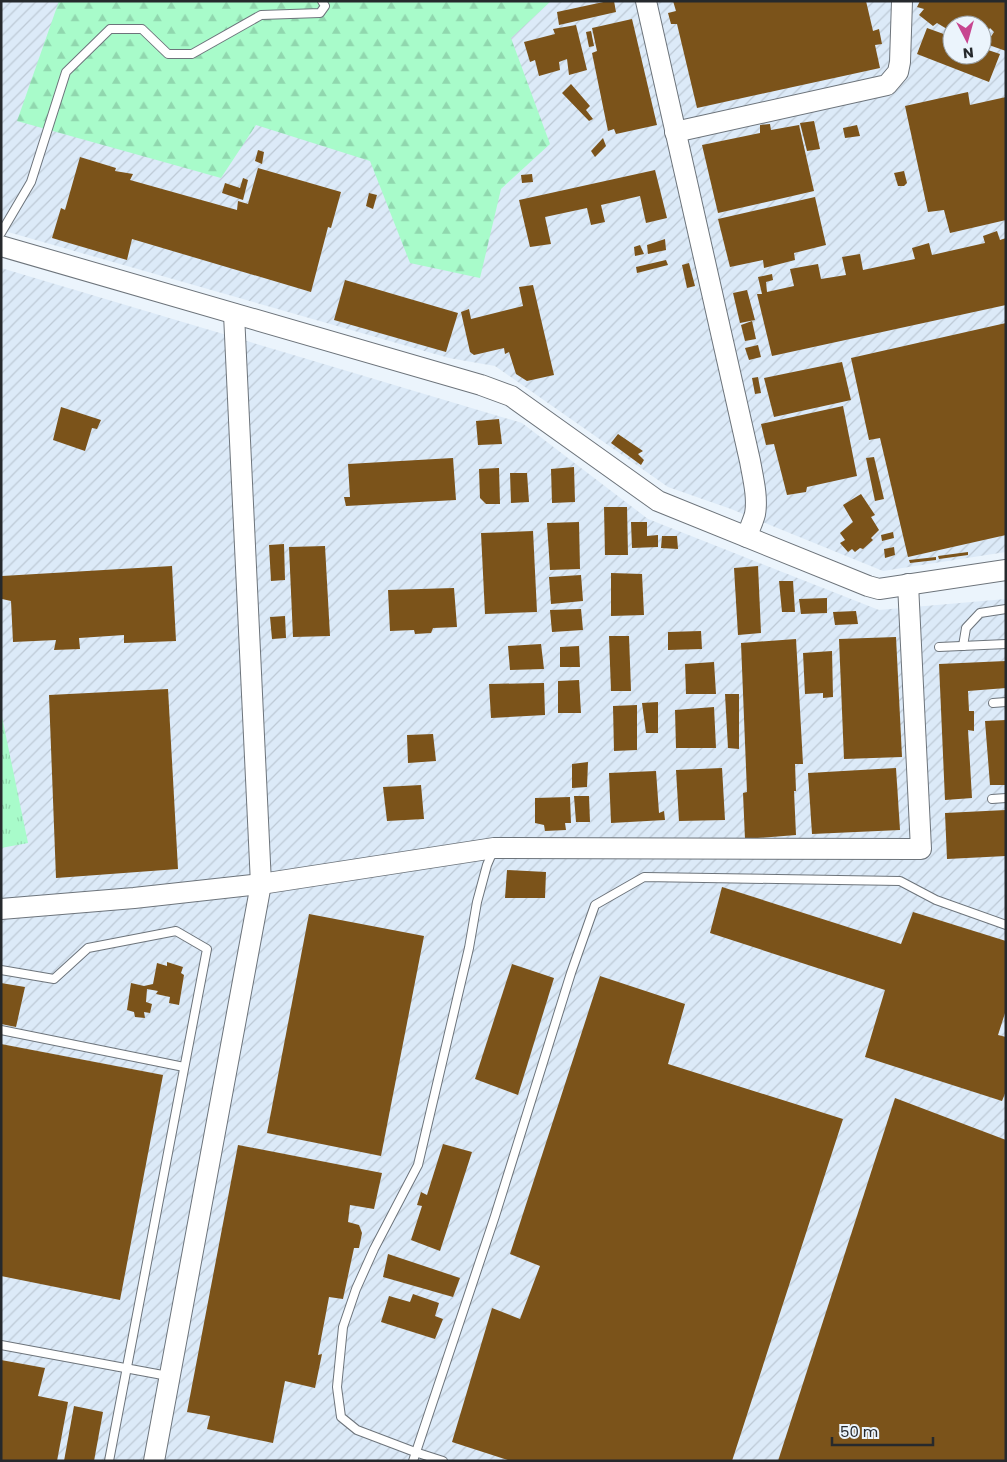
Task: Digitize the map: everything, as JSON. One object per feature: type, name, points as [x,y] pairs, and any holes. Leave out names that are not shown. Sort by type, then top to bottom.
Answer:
[{"type":"street","points":[[646,1],[755,488],[755,515],[747,537]]},
{"type":"street","points":[[675,132],[887,85],[898,72],[900,62],[902,1]]},
{"type":"street","points":[[1,246],[481,385],[510,396],[658,501],[868,586],[879,588],[1006,570]]},
{"type":"street","points":[[154,1461],[260,884],[234,314]]},
{"type":"street","points":[[1,909],[134,898],[260,884],[494,848],[921,849],[908,584]]},
{"type":"lane","points":[[1,233],[31,182],[66,72],[110,30],[142,29],[168,54],[192,54],[261,15],[320,13],[325,6],[322,1]]},
{"type":"lane","points":[[963,646],[966,628],[980,613],[1006,609]]},
{"type":"lane","points":[[939,647],[1006,644]]},
{"type":"lane","points":[[993,703],[1006,702]]},
{"type":"lane","points":[[992,799],[1006,798]]},
{"type":"lane","points":[[443,1461],[358,1430],[341,1417],[337,1387],[343,1327],[356,1289],[418,1165],[469,948],[477,902],[487,865],[494,848]]},
{"type":"lane","points":[[413,1461],[495,1216],[570,973],[595,905],[644,877],[900,881],[936,900],[1006,924]]},
{"type":"lane","points":[[1,970],[54,979],[88,948],[176,931],[207,949],[109,1461]]},
{"type":"lane","points":[[1,1030],[184,1067]]},
{"type":"lane","points":[[1,1346],[170,1377]]},
{"type":"shaded area","points":[[1,1],[1006,1],[1006,552],[883,571],[731,509],[668,487],[495,366],[449,358],[1,230]]},
{"type":"shaded area","points":[[1,268],[522,423],[648,519],[879,610],[1006,599],[1006,1461],[1,1461]]},
{"type":"green space","points":[[59,1],[551,1],[511,38],[550,144],[501,189],[480,278],[410,263],[370,161],[256,125],[221,178],[17,121]]},
{"type":"green space","points":[[1,712],[28,843],[1,848]]},
{"type":"building","points":[[614,1],[616,12],[559,25],[557,12]]},
{"type":"building","points":[[673,1],[866,1],[873,31],[879,29],[882,44],[875,45],[880,68],[697,108],[677,24],[671,24],[668,13],[676,11]]},
{"type":"building","points":[[920,1],[1006,1],[1006,51],[992,46],[992,35],[994,32],[992,30],[992,15],[942,15],[942,26],[937,23],[933,26],[919,15],[924,9],[917,7]]},
{"type":"building","points":[[632,19],[657,125],[616,134],[614,129],[608,131],[592,53],[597,51],[592,28]]},
{"type":"building","points":[[576,25],[587,70],[569,75],[567,59],[559,62],[560,70],[539,76],[535,60],[530,62],[524,42],[555,34],[553,29]]},
{"type":"building","points":[[927,28],[942,33],[942,64],[917,54]]},
{"type":"building","points":[[591,31],[594,46],[589,47],[586,32]]},
{"type":"building","points":[[992,51],[1000,54],[989,82],[945,65],[992,65]]},
{"type":"building","points":[[571,84],[590,106],[586,110],[593,119],[589,121],[562,93]]},
{"type":"building","points":[[968,92],[970,105],[1006,97],[1006,220],[950,233],[944,210],[928,212],[905,106]]},
{"type":"building","points":[[814,121],[820,149],[807,151],[800,123]]},
{"type":"building","points":[[770,124],[771,130],[799,125],[814,191],[718,213],[702,145],[760,133],[760,125]]},
{"type":"building","points":[[857,125],[860,136],[845,138],[843,128]]},
{"type":"building","points":[[603,138],[606,146],[595,157],[591,151]]},
{"type":"building","points":[[258,150],[264,152],[262,164],[255,161]]},
{"type":"building","points":[[80,157],[116,168],[115,171],[133,174],[130,180],[237,210],[238,201],[248,204],[258,168],[341,192],[331,228],[328,227],[311,292],[132,239],[127,260],[52,238],[61,208],[65,210]]},
{"type":"building","points":[[655,170],[667,218],[646,223],[640,196],[601,205],[605,222],[591,225],[587,208],[545,217],[551,244],[530,247],[519,200]]},
{"type":"building","points":[[904,171],[907,183],[904,186],[898,186],[894,173]]},
{"type":"building","points":[[532,174],[533,182],[522,183],[521,175]]},
{"type":"building","points":[[243,178],[248,180],[243,200],[222,193],[225,183],[240,188]]},
{"type":"building","points":[[369,193],[377,195],[373,209],[366,206]]},
{"type":"building","points":[[815,197],[826,245],[794,253],[795,260],[764,268],[763,260],[730,267],[718,219]]},
{"type":"building","points":[[997,231],[1000,240],[1006,238],[1006,305],[772,356],[757,294],[762,294],[758,277],[772,274],[773,280],[766,282],[767,292],[794,286],[790,269],[818,264],[821,279],[846,275],[842,257],[860,254],[863,270],[915,259],[912,248],[929,243],[932,255],[985,243],[983,236]]},
{"type":"building","points":[[665,239],[666,250],[648,254],[647,245]]},
{"type":"building","points":[[640,245],[644,254],[635,256],[634,247]]},
{"type":"building","points":[[666,260],[668,265],[637,273],[636,267]]},
{"type":"building","points":[[689,263],[695,286],[687,288],[682,265]]},
{"type":"building","points":[[345,280],[458,313],[446,352],[334,320]]},
{"type":"building","points":[[533,285],[554,375],[527,381],[516,374],[509,352],[505,354],[504,348],[474,355],[470,352],[461,312],[469,309],[471,319],[523,306],[519,287]]},
{"type":"building","points":[[747,290],[755,320],[740,323],[733,293]]},
{"type":"building","points":[[752,321],[756,339],[745,341],[741,325]]},
{"type":"building","points":[[1006,323],[1006,535],[908,557],[880,438],[869,440],[851,358]]},
{"type":"building","points":[[758,345],[761,357],[749,360],[745,348]]},
{"type":"building","points":[[842,362],[851,400],[774,417],[764,378]]},
{"type":"building","points":[[758,377],[761,393],[755,394],[752,378]]},
{"type":"building","points":[[843,406],[857,476],[807,487],[806,492],[787,495],[774,444],[766,445],[761,424]]},
{"type":"building","points":[[61,407],[101,420],[97,429],[92,428],[85,451],[53,440]]},
{"type":"building","points":[[499,419],[502,444],[478,445],[476,421]]},
{"type":"building","points":[[618,434],[643,451],[638,454],[644,460],[641,465],[611,443]]},
{"type":"building","points":[[874,457],[884,499],[875,501],[866,458]]},
{"type":"building","points":[[453,458],[456,500],[346,506],[344,497],[350,497],[348,464]]},
{"type":"building","points":[[574,467],[575,502],[552,503],[551,469]]},
{"type":"building","points":[[499,468],[500,504],[486,504],[480,498],[479,469]]},
{"type":"building","points":[[510,473],[527,473],[529,502],[511,503]]},
{"type":"building","points":[[861,494],[875,515],[871,517],[879,530],[871,538],[873,540],[863,549],[860,548],[855,552],[852,549],[848,552],[840,543],[845,540],[840,533],[853,522],[843,505]]},
{"type":"building","points":[[604,507],[627,507],[628,555],[605,555]]},
{"type":"building","points":[[579,522],[580,569],[550,570],[547,523]]},
{"type":"building","points":[[631,522],[647,522],[647,536],[658,535],[658,547],[632,548]]},
{"type":"building","points":[[533,531],[537,612],[485,614],[481,533]]},
{"type":"building","points":[[893,532],[894,538],[882,541],[881,535]]},
{"type":"building","points":[[662,536],[677,536],[678,549],[661,548]]},
{"type":"building","points":[[284,544],[285,580],[271,581],[269,545]]},
{"type":"building","points":[[325,546],[330,636],[293,637],[289,547]]},
{"type":"building","points":[[894,547],[895,555],[885,558],[884,549]]},
{"type":"building","points":[[968,552],[968,555],[939,559],[938,556]]},
{"type":"building","points":[[936,557],[936,560],[910,563],[909,560]]},
{"type":"building","points":[[172,566],[176,641],[124,643],[124,635],[79,638],[80,649],[54,650],[56,640],[13,642],[11,601],[2,599],[2,576]]},
{"type":"building","points":[[758,566],[761,633],[738,635],[734,568]]},
{"type":"building","points":[[611,573],[642,574],[644,615],[611,616]]},
{"type":"building","points":[[581,575],[583,601],[551,604],[549,577]]},
{"type":"building","points":[[779,581],[793,581],[795,612],[782,612]]},
{"type":"building","points":[[454,588],[457,627],[433,628],[431,633],[415,634],[414,630],[390,631],[388,590]]},
{"type":"building","points":[[827,598],[827,613],[801,614],[799,599]]},
{"type":"building","points":[[581,609],[583,630],[552,632],[550,610]]},
{"type":"building","points":[[856,611],[858,624],[835,625],[833,612]]},
{"type":"building","points":[[285,616],[286,638],[272,639],[270,617]]},
{"type":"building","points":[[701,631],[702,649],[668,650],[668,632]]},
{"type":"building","points":[[609,636],[629,636],[631,691],[611,691]]},
{"type":"building","points":[[896,637],[902,757],[844,759],[839,639]]},
{"type":"building","points":[[796,639],[803,764],[795,764],[796,835],[745,839],[743,793],[747,792],[741,643]]},
{"type":"building","points":[[541,644],[544,669],[510,670],[508,646]]},
{"type":"building","points":[[579,646],[580,667],[560,667],[560,647]]},
{"type":"building","points":[[832,651],[833,697],[823,698],[823,693],[805,694],[803,653]]},
{"type":"building","points":[[1006,661],[1006,688],[968,691],[969,711],[974,711],[974,731],[968,730],[972,798],[945,800],[939,664]]},
{"type":"building","points":[[714,662],[716,694],[686,694],[685,664]]},
{"type":"building","points":[[579,680],[581,713],[558,713],[558,681]]},
{"type":"building","points":[[544,683],[545,715],[491,718],[489,684]]},
{"type":"building","points":[[168,689],[178,869],[56,878],[49,695]]},
{"type":"building","points":[[725,694],[739,694],[739,749],[728,748]]},
{"type":"building","points":[[658,702],[658,733],[646,733],[642,703]]},
{"type":"building","points":[[637,705],[637,750],[614,751],[613,706]]},
{"type":"building","points":[[714,707],[716,748],[676,748],[675,710]]},
{"type":"building","points":[[1006,720],[1006,785],[990,785],[985,721]]},
{"type":"building","points":[[433,734],[436,761],[408,763],[407,735]]},
{"type":"building","points":[[588,762],[587,787],[572,788],[572,764]]},
{"type":"building","points":[[722,768],[725,820],[679,821],[676,770]]},
{"type":"building","points":[[896,768],[900,830],[812,834],[808,773]]},
{"type":"building","points":[[656,771],[659,813],[664,811],[665,820],[611,823],[609,773]]},
{"type":"building","points":[[421,785],[424,819],[387,821],[383,787]]},
{"type":"building","points":[[574,796],[589,796],[590,822],[576,822]]},
{"type":"building","points":[[570,797],[571,823],[565,823],[566,830],[545,831],[544,825],[535,823],[535,798]]},
{"type":"building","points":[[1006,810],[1006,856],[947,859],[945,813]]},
{"type":"building","points":[[507,870],[546,872],[545,898],[505,898]]},
{"type":"building","points":[[722,887],[901,944],[913,912],[1006,941],[1006,1010],[998,1035],[1006,1037],[1006,1091],[1002,1101],[865,1057],[885,990],[710,933]]},
{"type":"building","points":[[309,914],[424,936],[381,1156],[267,1133]]},
{"type":"building","points":[[167,962],[183,967],[181,973],[184,975],[179,1005],[169,1003],[170,997],[156,994],[158,991],[147,989],[146,1002],[152,1004],[150,1013],[144,1012],[145,1018],[135,1017],[134,1012],[127,1010],[131,983],[144,986],[153,984],[157,963],[167,966]]},
{"type":"building","points":[[512,964],[554,978],[518,1095],[475,1079]]},
{"type":"building","points":[[600,976],[685,1004],[668,1064],[843,1119],[732,1461],[511,1461],[452,1442],[492,1308],[520,1319],[540,1266],[510,1254]]},
{"type":"building","points":[[1,983],[25,987],[16,1027],[1,1024]]},
{"type":"building","points":[[1,1044],[163,1075],[120,1300],[1,1276]]},
{"type":"building","points":[[895,1098],[1006,1140],[1006,1461],[778,1461]]},
{"type":"building","points":[[443,1144],[472,1152],[440,1251],[411,1240],[422,1206],[417,1205],[421,1192],[427,1195]]},
{"type":"building","points":[[238,1145],[382,1173],[374,1209],[350,1205],[348,1222],[359,1225],[362,1233],[359,1248],[354,1248],[343,1299],[329,1297],[318,1355],[322,1354],[315,1388],[285,1381],[273,1443],[207,1429],[210,1416],[187,1412]]},
{"type":"building","points":[[388,1254],[460,1278],[453,1297],[383,1277]]},
{"type":"building","points":[[413,1294],[439,1303],[435,1316],[443,1319],[435,1339],[381,1322],[389,1296],[410,1302]]},
{"type":"building","points":[[1,1360],[45,1368],[38,1396],[68,1402],[57,1461],[1,1461]]},
{"type":"building","points":[[74,1406],[103,1412],[94,1461],[64,1461]]}]
